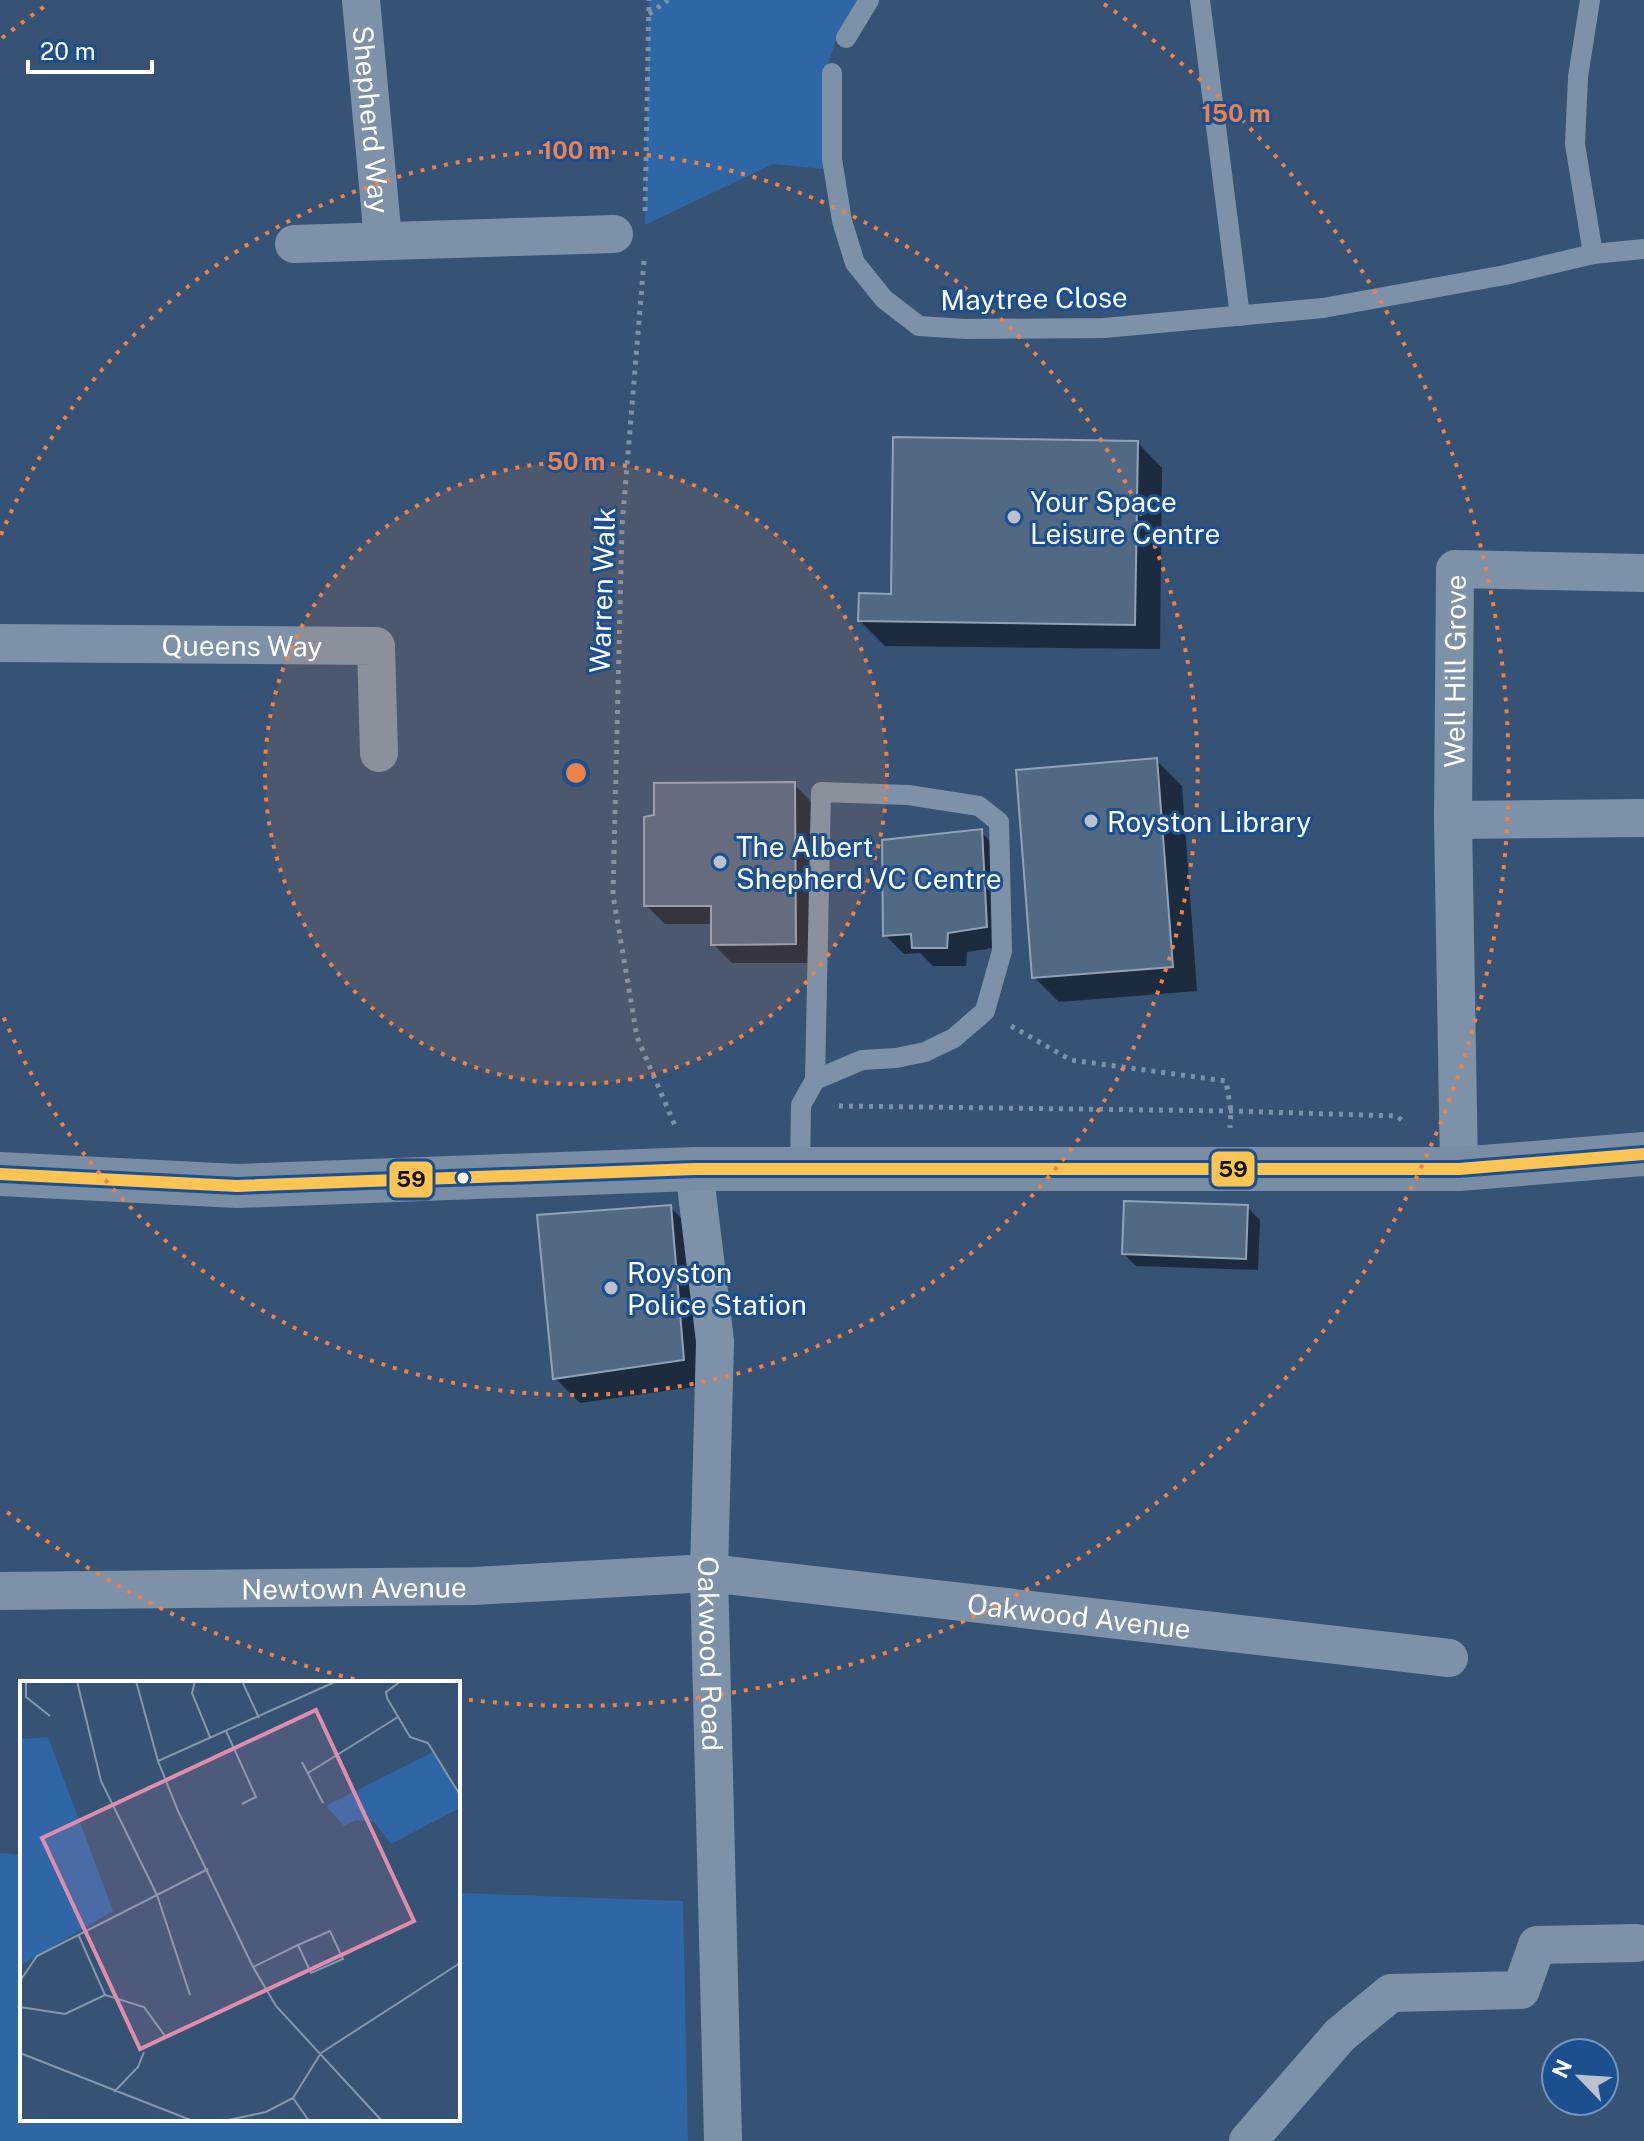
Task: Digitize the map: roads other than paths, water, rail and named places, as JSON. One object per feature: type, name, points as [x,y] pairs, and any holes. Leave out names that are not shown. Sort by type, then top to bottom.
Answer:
[{"type":"main road","points":[[0,1174],[237,1186],[694,1169],[1459,1169],[1644,1154]]},
{"type":"street","name":"Shepherd Way","points":[[361,0],[383,240]]},
{"type":"street","name":"Shepherd Way","points":[[294,244],[635,237]]},
{"type":"street","name":"Well Hill Grove","points":[[1459,1169],[1453,820],[1455,569],[1644,573]]},
{"type":"street","name":"Queens Way","points":[[0,643],[376,646],[379,753]]},
{"type":"street","points":[[1453,820],[1644,818]]},
{"type":"street","name":"Oakwood Road","points":[[694,1169],[715,1341],[709,1573],[723,2141]]},
{"type":"street","name":"Newtown Avenue","points":[[0,1591],[474,1586],[709,1573]]},
{"type":"street","name":"Oakwood Avenue","points":[[709,1573],[1449,1658]]},
{"type":"street","points":[[1248,2141],[1340,2035],[1391,1993],[1521,1990],[1537,1945],[1636,1943]]},
{"type":"lane","points":[[846,38],[869,0]]},
{"type":"lane","points":[[1200,0],[1240,316]]},
{"type":"lane","points":[[1590,0],[1578,77],[1575,144],[1593,254]]},
{"type":"lane","name":"Maytree Close","points":[[832,73],[832,159],[842,221],[855,263],[884,299],[919,326],[965,329],[1104,328],[1323,308],[1505,275],[1593,254],[1644,249]]},
{"type":"lane","points":[[800,1170],[801,1105],[815,1080],[821,792],[908,795],[979,806],[999,822],[1002,951],[985,1011],[954,1038],[925,1052],[862,1060],[815,1080]]},
{"type":"place","name":"Your Space Leisure Centre","points":[[1014,517]]},
{"type":"place","name":"Royston Library","points":[[1091,821]]},
{"type":"place","name":"The Albert Shepherd VC Centre","points":[[720,862]]},
{"type":"place","name":"Royston Police Station","points":[[611,1288]]}]
